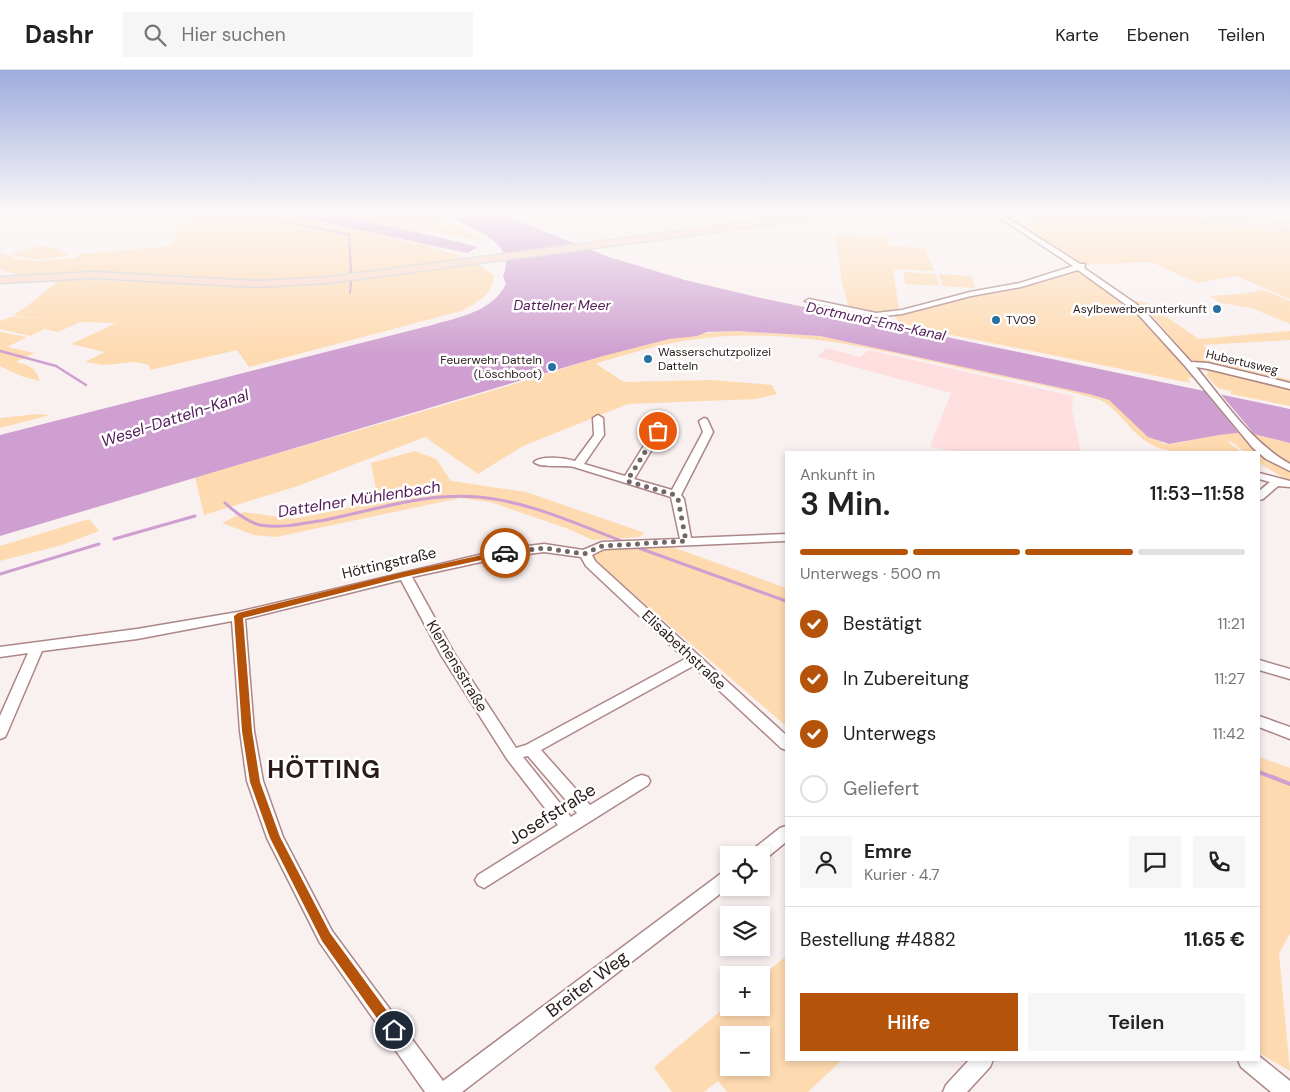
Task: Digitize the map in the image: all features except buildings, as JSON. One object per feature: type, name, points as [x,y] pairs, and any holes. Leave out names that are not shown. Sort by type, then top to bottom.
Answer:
[{"type":"main road","points":[[0,280],[94,274],[231,283],[277,283],[337,279],[497,259]]},
{"type":"street","points":[[1068,259],[1139,310],[1188,364],[1248,436],[1270,457],[1290,468]]},
{"type":"street","points":[[809,301],[876,315],[902,312],[970,294],[1021,285],[1080,266]]},
{"type":"street","name":"Hubertusweg","points":[[1188,364],[1208,366],[1290,386]]},
{"type":"street","points":[[578,465],[599,435],[598,418]]},
{"type":"street","points":[[675,495],[708,432],[704,421]]},
{"type":"street","points":[[627,481],[658,431],[653,423]]},
{"type":"street","points":[[539,462],[566,462],[675,495],[678,499],[686,541]]},
{"type":"street","points":[[1260,476],[1280,482]]},
{"type":"street","points":[[1261,496],[1274,484],[1280,482]]},
{"type":"street","points":[[585,554],[602,546],[620,544],[785,537]]},
{"type":"street","name":"Höttingstraße","points":[[0,652],[137,634],[238,616],[404,575],[504,553],[534,548],[553,548],[585,554]]},
{"type":"street","name":"Elisabethstraße","points":[[585,554],[590,563],[785,743]]},
{"type":"street","name":"Klemensstraße","points":[[404,575],[448,655],[512,755],[569,826]]},
{"type":"street","points":[[238,616],[247,731],[255,782],[275,838],[326,937],[438,1092]]},
{"type":"street","points":[[0,733],[37,648]]},
{"type":"street","points":[[512,755],[531,749],[694,660]]},
{"type":"street","points":[[1260,665],[1290,674]]},
{"type":"street","points":[[1260,721],[1290,733]]},
{"type":"street","points":[[531,749],[588,815]]},
{"type":"street","name":"Josefstraße","points":[[484,880],[642,781]]},
{"type":"street","points":[[769,846],[785,834]]},
{"type":"street","name":"Breiter Weg","points":[[445,1092],[720,884]]},
{"type":"street","points":[[953,1092],[982,1061]]},
{"type":"street","points":[[1249,1061],[1287,1092]]},
{"type":"shaded area","points":[[0,259],[38,261],[67,259],[468,260],[365,273],[263,280],[194,279],[189,275],[92,271],[33,275],[10,273],[0,269]]},
{"type":"shaded area","points":[[839,259],[929,259],[934,271],[893,269],[899,310],[876,312],[849,308]]},
{"type":"shaded area","points":[[1075,259],[1290,259],[1290,299],[1236,276],[1197,283],[1151,262],[1085,265]]},
{"type":"shaded area","points":[[477,264],[494,275],[491,288],[483,298],[461,311],[249,367],[237,350],[150,370],[149,365],[135,362],[104,365],[85,362],[105,352],[71,344],[116,323],[80,322],[58,332],[44,329],[30,336],[0,329],[0,321],[10,317],[47,318],[12,316],[60,279],[231,285],[409,271],[410,273]]},
{"type":"shaded area","name":"TV09","points":[[1074,270],[1084,273],[1093,279],[1125,304],[1160,339],[1193,378],[1187,378],[1191,383],[947,334],[901,323],[892,314],[983,293],[1040,283],[1048,281],[1046,279]]},
{"type":"shaded area","points":[[904,272],[936,274],[939,286],[905,284]]},
{"type":"shaded area","points":[[939,274],[972,276],[975,288],[942,286]]},
{"type":"shaded area","points":[[1264,290],[1290,301],[1290,324],[1251,308],[1220,303],[1210,296],[1240,294]]},
{"type":"shaded area","points":[[1133,300],[1147,303],[1199,339],[1290,331],[1290,340],[1203,345],[1231,364],[1290,380],[1290,406],[1231,394],[1231,391],[1218,388],[1206,375],[1208,373],[1204,364],[1193,361],[1188,357],[1155,319]]},
{"type":"shaded area","points":[[737,331],[820,336],[1089,394],[1109,400],[1149,436],[1165,444],[1179,443],[1214,435],[1245,432],[1290,443],[1290,482],[1260,464],[1260,451],[1243,451],[1230,441],[1228,442],[1240,451],[1170,451],[1161,449],[1139,436],[1109,406],[1097,399],[1081,394],[879,350],[796,338],[755,335],[713,337],[670,343],[596,364],[624,382],[712,380],[772,385],[777,394],[756,399],[628,404],[523,446],[478,474],[425,437],[298,486],[204,515],[195,477],[432,409],[623,350],[680,337]]},
{"type":"shaded area","points":[[0,332],[27,337],[7,347],[34,353],[16,362],[31,368],[40,381],[21,376],[0,366]]},
{"type":"shaded area","points":[[826,348],[860,357],[869,350],[1073,396],[1072,410],[1081,451],[954,451],[930,447],[951,393],[818,357]]},
{"type":"shaded area","points":[[38,414],[50,415],[0,428],[0,418]]},
{"type":"shaded area","points":[[415,451],[436,459],[451,481],[526,492],[645,533],[639,537],[593,540],[566,528],[490,502],[460,498],[276,537],[254,535],[222,523],[244,512],[293,519],[371,503],[377,495],[371,463]]},
{"type":"shaded area","points":[[89,519],[99,531],[62,545],[0,561],[0,546]]},
{"type":"shaded area","points":[[667,545],[785,588],[785,725],[617,580],[591,555],[606,549]]},
{"type":"shaded area","points":[[1260,757],[1290,768],[1290,933],[1279,954],[1290,1071],[1260,1054]]},
{"type":"shaded area","points":[[785,957],[785,1061],[841,1061],[808,1092],[727,1092],[718,1081],[704,1092],[672,1092],[654,1067],[720,1012],[720,1016],[770,1016],[770,969]]},
{"type":"water","name":"Dattelner Meer","points":[[505,259],[615,259],[685,280],[761,298],[902,327],[928,337],[942,336],[1290,409],[1290,443],[1245,432],[1169,444],[1148,437],[1109,400],[1089,394],[820,336],[737,331],[707,332],[697,336],[669,339],[603,356],[0,536],[0,435],[464,316],[484,307],[500,293],[506,284],[503,276],[506,263]]},
{"type":"pier","points":[[1201,387],[1218,391],[1256,436],[1240,435]]},
{"type":"waterway","points":[[350,259],[351,273]]},
{"type":"waterway","points":[[350,293],[351,282]]},
{"type":"waterway","name":"Dattelner Mühlenbach","points":[[0,351],[56,366],[86,385]]},
{"type":"waterway","name":"Dattelner Mühlenbach","points":[[225,503],[250,522],[276,526],[325,520],[420,499],[459,496],[479,497],[535,509],[624,542]]},
{"type":"waterway","points":[[114,539],[195,516]]},
{"type":"waterway","points":[[0,574],[99,544]]},
{"type":"waterway","name":"Dattelner Mühlenbach","points":[[636,547],[785,601]]},
{"type":"waterway","name":"Dattelner Mühlenbach","points":[[1260,772],[1290,784]]},
{"type":"way so far","points":[[505,553],[534,548],[553,548],[570,553],[584,554],[602,546],[686,541],[678,499],[675,495],[627,481],[658,431]]},
{"type":"place","name":"Asylbewerberunterkunft","points":[[1217,309]]},
{"type":"place","name":"TV09","points":[[996,320]]},
{"type":"place","name":"Wasserschutzpolizei Datteln","points":[[648,359]]},
{"type":"place","name":"Feuerwehr Datteln (Löschboot)","points":[[552,367]]},
{"type":"district","name":"HÖTTING","points":[[324,769]]},
{"type":"route","points":[[394,1030],[326,937],[275,838],[255,782],[247,731],[238,616],[404,575],[505,553]]},
{"type":"water label","name":"Dortmund-Ems-Kanal","points":[[876,321]]},
{"type":"water label","name":"Wesel-Datteln-Kanal","points":[[175,418]]}]
